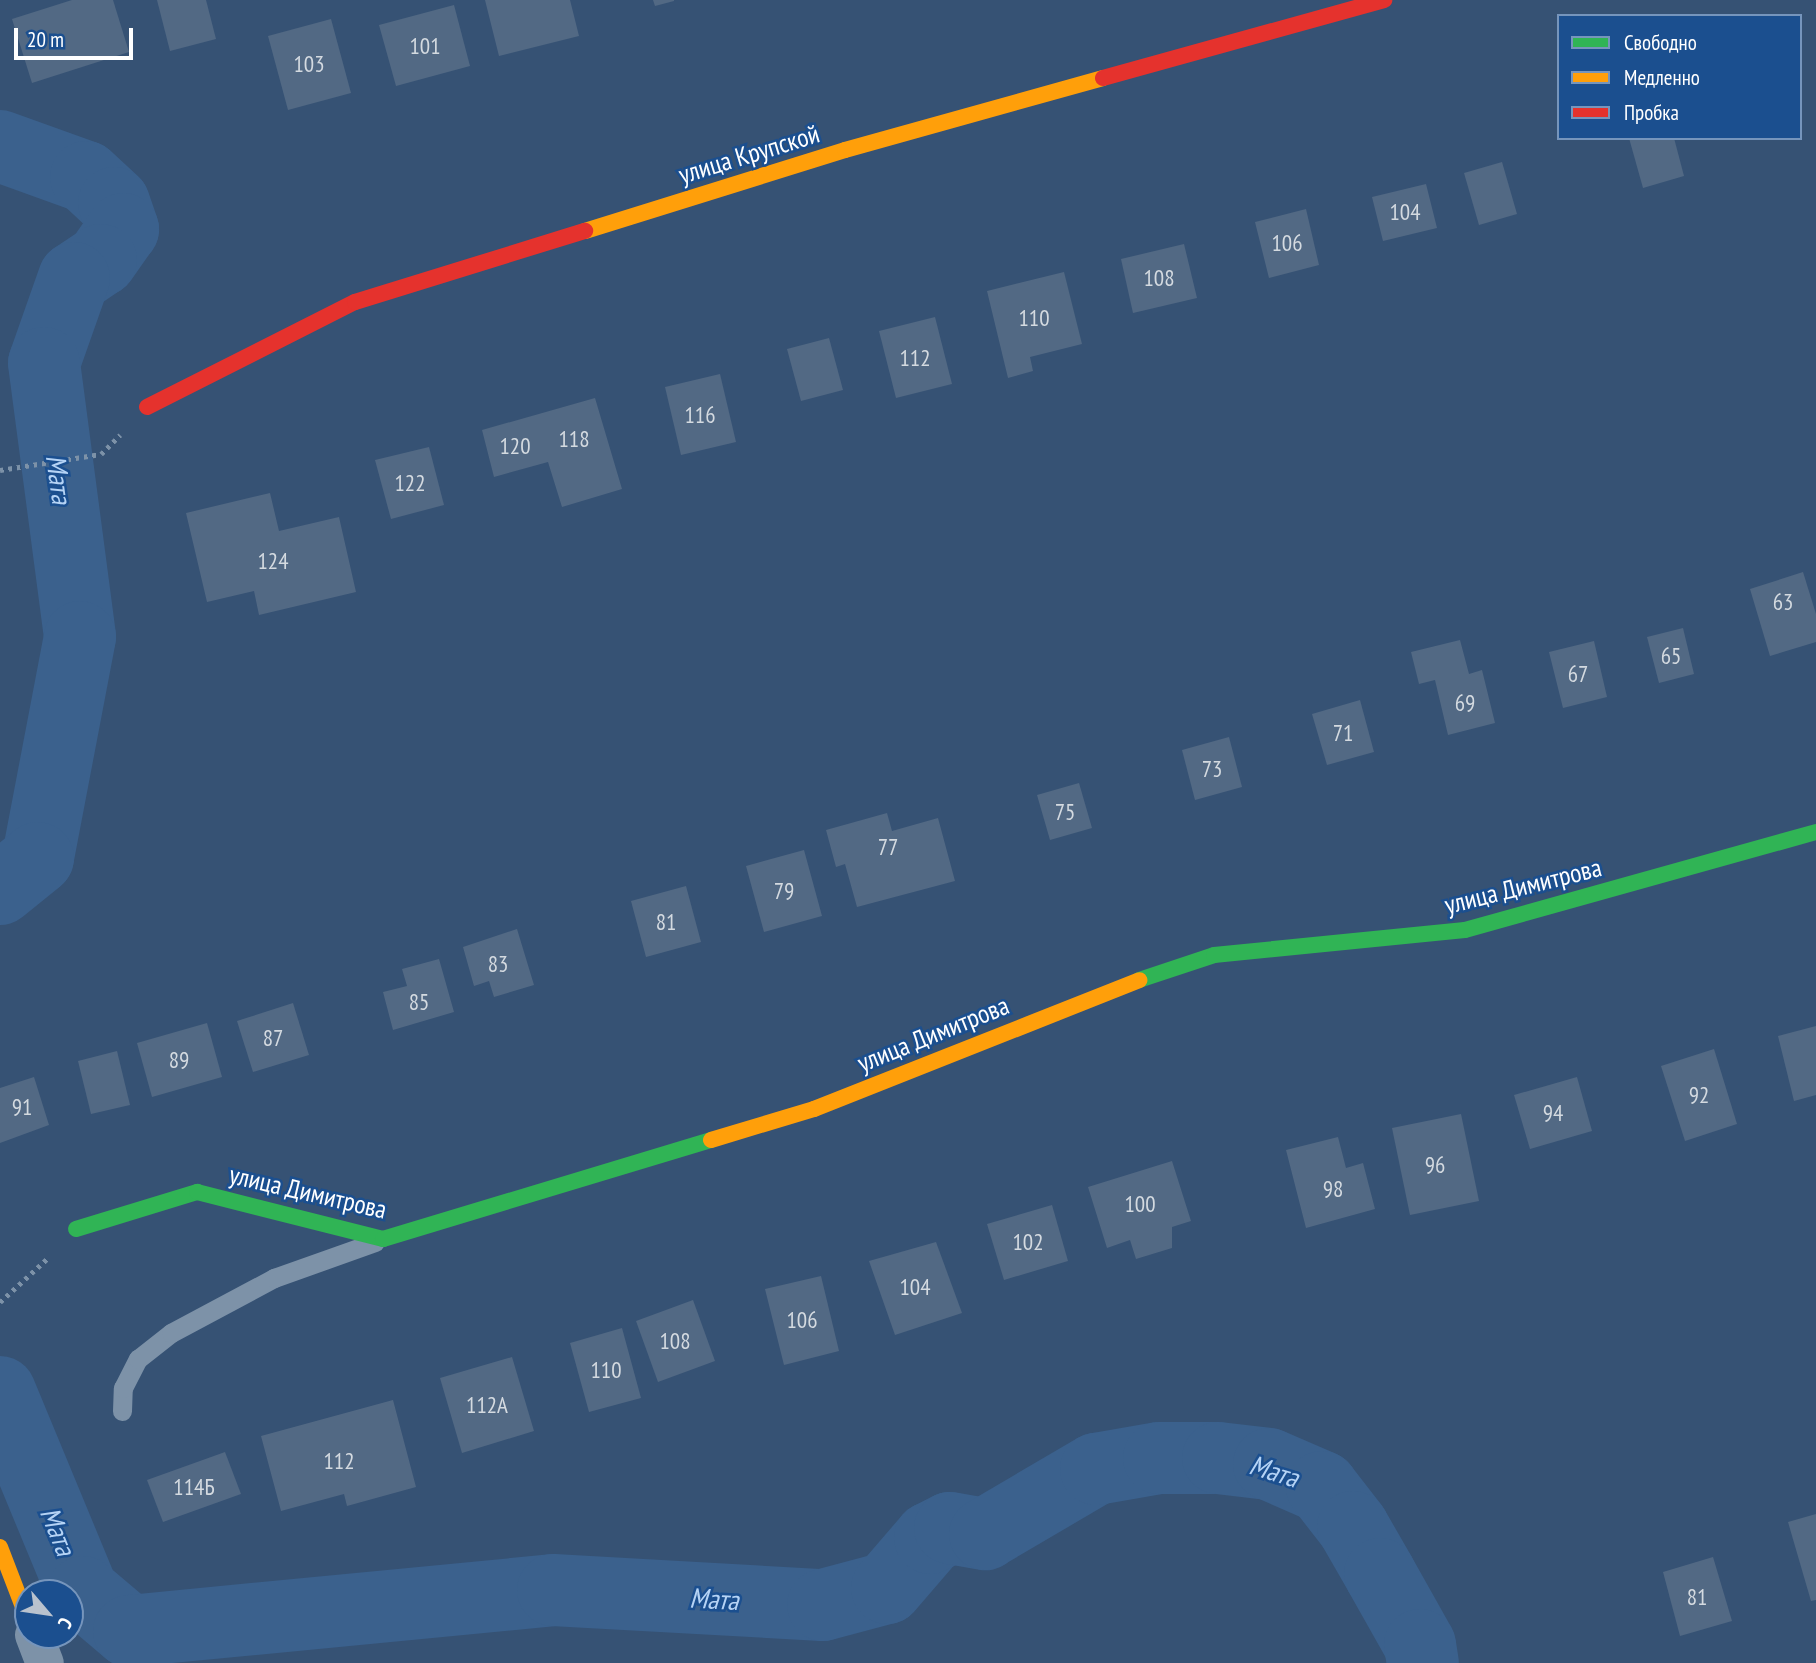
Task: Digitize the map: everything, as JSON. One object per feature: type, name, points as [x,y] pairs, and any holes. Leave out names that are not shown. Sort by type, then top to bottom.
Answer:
[{"type":"street","name":"улица Крупской","points":[[147,407],[355,302],[845,150],[1384,0]]},
{"type":"street","name":"улица Димитрова","points":[[76,1229],[197,1192],[383,1239],[814,1109],[1109,990],[1214,955],[1465,930],[1816,832]]},
{"type":"street","points":[[0,1547],[14,1584]]},
{"type":"lane","points":[[122,1411],[123,1388],[138,1359],[171,1333],[274,1278],[383,1239]]},
{"type":"path","points":[[0,470],[101,454]]},
{"type":"path","points":[[0,1302],[8,1298],[76,1229]]},
{"type":"building","points":[[72,0],[113,0],[129,52],[32,83],[12,19]]},
{"type":"building","points":[[157,0],[206,0],[216,39],[170,51]]},
{"type":"building","points":[[485,0],[570,0],[579,36],[499,56]]},
{"type":"building","points":[[653,0],[674,0],[674,1],[655,6]]},
{"type":"building","points":[[454,5],[470,66],[396,86],[379,25]]},
{"type":"building","points":[[331,19],[351,93],[288,110],[268,36]]},
{"type":"building","points":[[1630,140],[1675,140],[1684,176],[1643,188]]},
{"type":"building","points":[[1502,162],[1517,214],[1479,225],[1464,173]]},
{"type":"building","points":[[1426,184],[1437,228],[1383,241],[1372,197]]},
{"type":"building","points":[[1306,209],[1319,265],[1269,278],[1255,222]]},
{"type":"building","points":[[1184,244],[1197,298],[1133,313],[1121,259]]},
{"type":"building","points":[[1064,272],[1082,344],[1030,357],[1033,371],[1008,378],[987,291]]},
{"type":"building","points":[[935,317],[952,384],[896,398],[879,331]]},
{"type":"building","points":[[829,338],[843,390],[801,401],[787,349]]},
{"type":"building","points":[[720,374],[736,442],[681,455],[665,387]]},
{"type":"building","points":[[595,398],[622,489],[562,507],[548,462],[494,477],[482,430]]},
{"type":"building","points":[[429,447],[444,505],[391,519],[375,460]]},
{"type":"building","points":[[270,493],[279,531],[339,517],[356,592],[259,615],[254,591],[207,602],[186,513]]},
{"type":"building","points":[[1803,572],[1816,614],[1816,642],[1770,656],[1750,589]]},
{"type":"building","points":[[1683,628],[1694,674],[1659,683],[1647,637]]},
{"type":"building","points":[[1460,640],[1469,674],[1482,670],[1495,723],[1448,735],[1435,680],[1419,684],[1411,652]]},
{"type":"building","points":[[1594,641],[1607,697],[1563,708],[1549,652]]},
{"type":"building","points":[[1360,700],[1374,752],[1327,765],[1312,714]]},
{"type":"building","points":[[1229,737],[1242,787],[1195,800],[1182,750]]},
{"type":"building","points":[[1079,783],[1092,828],[1050,840],[1037,795]]},
{"type":"building","points":[[887,813],[892,831],[938,818],[955,881],[857,907],[845,864],[836,867],[826,830]]},
{"type":"building","points":[[804,850],[822,916],[764,932],[746,866]]},
{"type":"building","points":[[686,886],[701,942],[646,957],[631,901]]},
{"type":"building","points":[[517,929],[534,985],[494,997],[489,981],[474,986],[463,947]]},
{"type":"building","points":[[439,959],[454,1012],[393,1030],[383,992],[407,986],[402,969]]},
{"type":"building","points":[[293,1003],[309,1055],[253,1072],[237,1021]]},
{"type":"building","points":[[207,1023],[222,1077],[152,1097],[137,1043]]},
{"type":"building","points":[[1816,1026],[1816,1095],[1794,1101],[1778,1036]]},
{"type":"building","points":[[1714,1049],[1737,1124],[1685,1141],[1661,1066]]},
{"type":"building","points":[[117,1051],[130,1105],[91,1114],[78,1061]]},
{"type":"building","points":[[34,1077],[49,1125],[0,1143],[0,1088]]},
{"type":"building","points":[[1577,1077],[1592,1131],[1530,1149],[1514,1095]]},
{"type":"building","points":[[1461,1114],[1479,1201],[1410,1215],[1392,1128]]},
{"type":"building","points":[[1338,1137],[1346,1168],[1363,1163],[1375,1209],[1306,1228],[1286,1150]]},
{"type":"building","points":[[1172,1161],[1191,1221],[1172,1227],[1172,1248],[1136,1259],[1130,1240],[1107,1248],[1088,1187]]},
{"type":"building","points":[[1052,1205],[1068,1261],[1004,1280],[987,1224]]},
{"type":"building","points":[[936,1242],[962,1313],[895,1335],[869,1261]]},
{"type":"building","points":[[821,1276],[839,1351],[784,1365],[765,1289]]},
{"type":"building","points":[[693,1300],[715,1361],[658,1382],[636,1321]]},
{"type":"building","points":[[622,1328],[641,1398],[589,1412],[570,1343]]},
{"type":"building","points":[[512,1357],[534,1431],[462,1453],[440,1378]]},
{"type":"building","points":[[393,1400],[416,1487],[347,1506],[344,1494],[281,1511],[261,1436]]},
{"type":"building","points":[[225,1452],[241,1494],[163,1522],[147,1480]]},
{"type":"building","points":[[1816,1514],[1816,1600],[1811,1601],[1788,1522]]},
{"type":"building","points":[[1713,1557],[1732,1621],[1680,1636],[1663,1572]]},
{"type":"waterway","name":"Мата","points":[[0,146],[86,177],[114,203],[123,229],[101,260],[74,278],[44,363],[80,637],[38,858],[0,889]]},
{"type":"waterway","name":"Мата","points":[[0,1392],[83,1592],[129,1631],[553,1590],[823,1605],[887,1588],[930,1538],[950,1528],[985,1534],[1096,1469],[1159,1458],[1218,1458],[1269,1464],[1322,1487],[1353,1527],[1380,1574],[1420,1645],[1423,1663]]},
{"type":"traffic: fast","points":[[1139,980],[1214,955],[1465,930],[1816,832]]},
{"type":"traffic: fast","points":[[76,1229],[197,1192],[383,1239],[711,1140]]},
{"type":"traffic: slow","points":[[585,231],[845,150],[1103,78]]},
{"type":"traffic: slow","points":[[711,1140],[814,1109],[1139,980]]},
{"type":"traffic: slow","points":[[0,1547],[14,1584]]},
{"type":"traffic: jam","points":[[1103,78],[1384,0]]},
{"type":"traffic: jam","points":[[147,407],[355,302],[585,231]]}]
